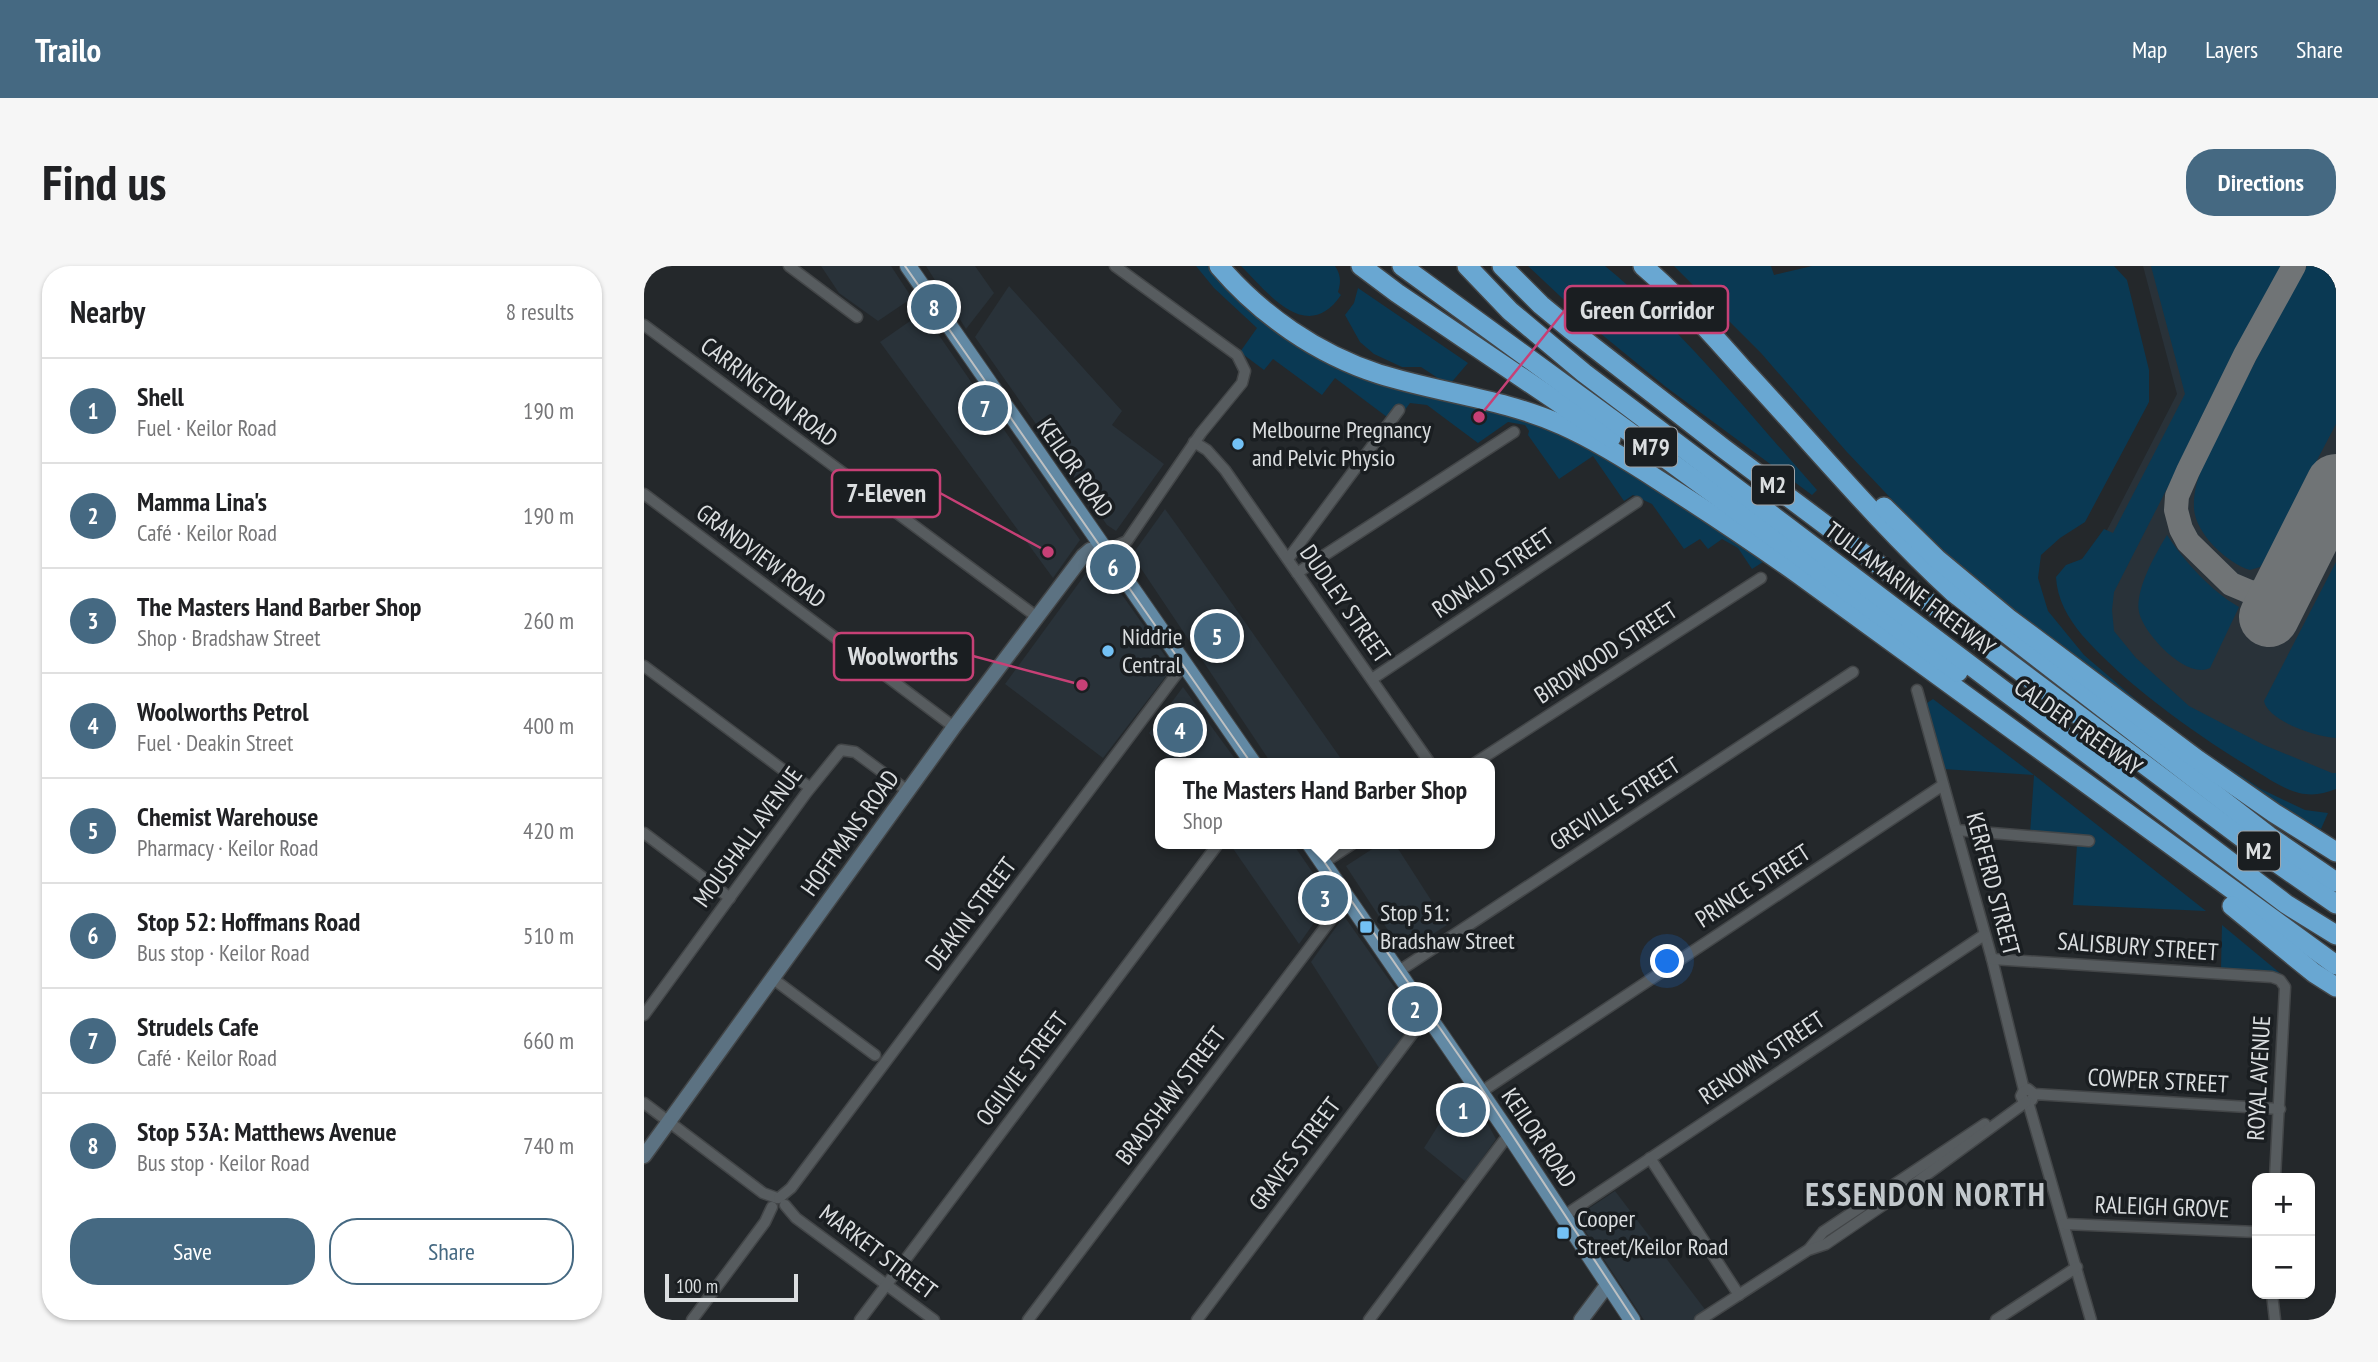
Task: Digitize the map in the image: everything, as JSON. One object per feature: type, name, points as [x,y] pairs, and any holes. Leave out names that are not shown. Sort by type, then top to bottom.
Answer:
[{"type":"highway","points":[[1219,266],[1249,298],[1273,318],[1332,355],[1379,374],[1505,405],[1560,424],[1624,458],[1719,519]]},
{"type":"highway","points":[[1361,266],[1517,376],[1601,431],[2336,965]]},
{"type":"highway","name":"CALDER FREEWAY","points":[[1402,266],[1898,629],[2286,904]]},
{"type":"highway","name":"TULLAMARINE FREEWAY","points":[[1467,266],[1510,311],[1584,373],[2286,904],[2336,935]]},
{"type":"highway","name":"TULLAMARINE FREEWAY","points":[[1502,266],[1541,305],[1570,329],[1809,513],[2257,849],[2336,904]]},
{"type":"highway","name":"CALDER FREEWAY","points":[[1632,266],[1903,562],[2052,694]]},
{"type":"highway","points":[[1643,266],[1692,313],[1891,532],[1954,593],[2189,776],[2336,882]]},
{"type":"highway","points":[[1661,266],[1851,473],[1919,541],[1992,605],[2198,760],[2336,852]]},
{"type":"highway","points":[[2064,661],[2304,860]]},
{"type":"highway","points":[[2005,724],[2336,988]]},
{"type":"main road","name":"KEILOR ROAD","points":[[908,266],[1250,758]]},
{"type":"main road","name":"HOFFMANS ROAD","points":[[644,1156],[954,727],[1083,556],[1090,550],[1102,547]]},
{"type":"main road","name":"KEILOR ROAD","points":[[1313,849],[1428,1013],[1632,1320]]},
{"type":"main road","points":[[1581,1320],[1608,1284]]},
{"type":"street","points":[[789,266],[857,317]]},
{"type":"street","points":[[1102,547],[1116,546],[1127,541],[1198,438],[1242,383],[1245,370],[1237,355],[1115,266]]},
{"type":"street","name":"CARRINGTON ROAD","points":[[644,325],[1037,617]]},
{"type":"street","points":[[1288,559],[1399,410]]},
{"type":"street","points":[[1297,573],[1514,432]]},
{"type":"street","name":"DUDLEY STREET","points":[[1198,438],[1225,470],[1427,758]]},
{"type":"street","name":"GRANDVIEW ROAD","points":[[644,495],[954,727]]},
{"type":"street","name":"RONALD STREET","points":[[1372,679],[1637,502]]},
{"type":"street","name":"BIRDWOOD STREET","points":[[1483,758],[1761,578]]},
{"type":"street","name":"DEAKIN STREET","points":[[779,1205],[1184,664]]},
{"type":"street","points":[[644,666],[809,789]]},
{"type":"street","name":"GREVILLE STREET","points":[[1399,971],[1853,672]]},
{"type":"street","name":"KERFERD STREET","points":[[1917,690],[1992,959],[2027,1097],[2091,1320]]},
{"type":"street","name":"MOUSHALL AVENUE","points":[[646,1008],[841,750],[855,752],[908,791]]},
{"type":"street","name":"PRINCE STREET","points":[[1481,1092],[1944,785]]},
{"type":"street","points":[[1956,830],[2088,841]]},
{"type":"street","points":[[644,834],[730,898]]},
{"type":"street","name":"OGILVIE STREET","points":[[860,1320],[1214,849]]},
{"type":"street","points":[[1323,863],[1344,849]]},
{"type":"street","name":"BRADSHAW STREET","points":[[1028,1320],[1348,898]]},
{"type":"street","name":"RENOWN STREET","points":[[1564,1216],[1984,935]]},
{"type":"street","name":"SALISBURY STREET","points":[[1992,959],[2272,977],[2280,981]]},
{"type":"street","points":[[772,978],[875,1055]]},
{"type":"street","name":"ROYAL AVENUE","points":[[2275,1173],[2285,986],[2280,981]]},
{"type":"street","name":"GRAVES STREET","points":[[1197,1320],[1428,1013]]},
{"type":"street","points":[[1700,1320],[1808,1250],[1826,1244],[2027,1097]]},
{"type":"street","name":"COWPER STREET","points":[[2027,1097],[2280,1109]]},
{"type":"street","name":"MARKET STREET","points":[[644,1103],[934,1320]]},
{"type":"street","points":[[1369,1320],[1509,1134]]},
{"type":"street","points":[[1650,1158],[1739,1295]]},
{"type":"street","points":[[692,1320],[779,1205]]},
{"type":"street","name":"RALEIGH GROVE","points":[[2064,1224],[2252,1232]]},
{"type":"street","points":[[1996,1320],[2077,1267]]},
{"type":"street","points":[[2273,1299],[2275,1320]]},
{"type":"shaded area","points":[[821,266],[891,266],[912,298],[878,321],[839,293]]},
{"type":"shaded area","points":[[926,266],[975,266],[994,293],[966,329]]},
{"type":"shaded area","points":[[1196,266],[1209,266],[1219,278],[1312,353],[1501,411],[1571,438],[1653,486],[1763,562],[1752,569],[1738,548],[1722,539],[1708,549],[1700,539],[1684,549],[1652,504],[1633,495],[1624,501],[1593,456],[1559,479],[1528,435],[1529,431],[1525,425],[1508,422],[1478,443],[1427,405],[1410,403],[1395,423],[1335,378],[1322,395],[1273,359],[1264,370],[1240,352],[1257,328],[1214,288]]},
{"type":"shaded area","points":[[1241,266],[1335,266],[1340,282],[1338,292],[1341,295],[1328,309],[1315,315],[1302,315],[1276,300]]},
{"type":"shaded area","points":[[1528,266],[1605,266],[1689,345],[1817,490],[1812,495],[1666,387],[1595,329]]},
{"type":"shaded area","points":[[1674,266],[1771,266],[1774,275],[1812,266],[2114,266],[2127,280],[2149,370],[2149,402],[2085,522],[2060,538],[2041,555],[2038,578],[2048,611],[2084,655],[2169,728],[2261,789],[2305,810],[2328,813],[2321,829],[2288,812],[2119,700],[1969,575],[1900,508],[1846,451],[1761,353]]},
{"type":"shaded area","points":[[2143,266],[2336,266],[2336,786],[2265,773],[2069,604],[2177,394]]},
{"type":"shaded area","points":[[2151,266],[2281,266],[2114,592],[2114,631],[2136,658],[2189,706],[2264,745],[2336,773],[2336,789],[2331,791],[2309,794],[2287,789],[2229,755],[2119,672],[2077,629],[2061,601],[2056,577],[2066,565],[2082,559],[2104,529],[2113,533],[2185,394]]},
{"type":"shaded area","points":[[2307,266],[2336,266],[2336,424],[2263,563],[2250,570],[2223,554],[2200,528],[2194,509],[2196,486],[2215,439]]},
{"type":"shaded area","points":[[1009,286],[1122,411],[1112,425],[1164,464],[1116,531],[1107,525],[975,337]]},
{"type":"shaded area","points":[[1358,288],[1468,363],[1450,384],[1447,384],[1421,367],[1402,367],[1374,354],[1360,342],[1345,315],[1354,303]]},
{"type":"shaded area","points":[[923,312],[1080,540],[1053,578],[880,342]]},
{"type":"shaded area","points":[[1165,509],[1340,758],[1268,758],[1132,555]]},
{"type":"shaded area","points":[[2167,535],[2199,575],[2218,593],[2239,607],[2210,668],[2200,670],[2178,661],[2148,631],[2139,612],[2143,582]]},
{"type":"shaded area","points":[[2336,562],[2336,738],[2294,727],[2274,715],[2264,701]]},
{"type":"shaded area","name":"Niddrie Central","points":[[1092,565],[1101,565],[1173,667],[1103,758],[1005,684]]},
{"type":"shaded area","points":[[1183,687],[1234,758],[1168,758],[1149,733]]},
{"type":"shaded area","points":[[1933,699],[2034,775],[1943,769],[1924,705]]},
{"type":"shaded area","points":[[2034,775],[2206,911],[2073,905],[2077,845],[2030,834]]},
{"type":"shaded area","points":[[1233,849],[1296,849],[1331,899],[1299,944]]},
{"type":"shaded area","points":[[1372,849],[1398,849],[1447,925],[1403,953],[1346,866]]},
{"type":"shaded area","points":[[1344,916],[1416,1018],[1379,1068],[1311,962]]},
{"type":"shaded area","points":[[2222,925],[2281,974],[2221,969]]},
{"type":"shaded area","points":[[1465,1083],[1496,1139],[1466,1182],[1424,1148]]},
{"type":"shaded area","points":[[1615,1191],[1713,1320],[1644,1320],[1576,1217]]},
{"type":"taxiway","points":[[2294,266],[2245,355],[2188,471],[2177,496],[2176,510],[2188,542],[2231,584],[2250,592],[2266,593],[2279,587],[2300,555]]},
{"type":"runway","points":[[2269,617],[2336,484]]},
{"type":"tram line","points":[[905,266],[1248,758]]},
{"type":"tram line","points":[[1315,849],[1478,1083],[1634,1320]]},
{"type":"place","name":"Stop 53A: Matthews Avenue","points":[[934,307]]},
{"type":"place","name":"Strudels Cafe","points":[[985,408]]},
{"type":"place","name":"Green Corridor","points":[[1479,417]]},
{"type":"place","name":"Melbourne Pregnancy and Pelvic Physio","points":[[1238,444]]},
{"type":"place","name":"7-Eleven","points":[[1048,552]]},
{"type":"place","name":"Stop 52: Hoffmans Road","points":[[1113,567]]},
{"type":"place","name":"Chemist Warehouse","points":[[1217,636]]},
{"type":"place","name":"Niddrie Central","points":[[1108,651]]},
{"type":"place","name":"Woolworths","points":[[1082,685]]},
{"type":"place","name":"Woolworths Petrol","points":[[1180,730]]},
{"type":"place","name":"The Masters Hand Barber Shop","points":[[1325,898]]},
{"type":"place","name":"Stop 51: Bradshaw Street","points":[[1366,927]]},
{"type":"place","name":"Mamma Lina's","points":[[1415,1009]]},
{"type":"place","name":"Shell","points":[[1463,1110]]},
{"type":"place","name":"Cooper Street/Keilor Road","points":[[1563,1233]]},
{"type":"district","name":"ESSENDON NORTH","points":[[1926,1195]]}]
